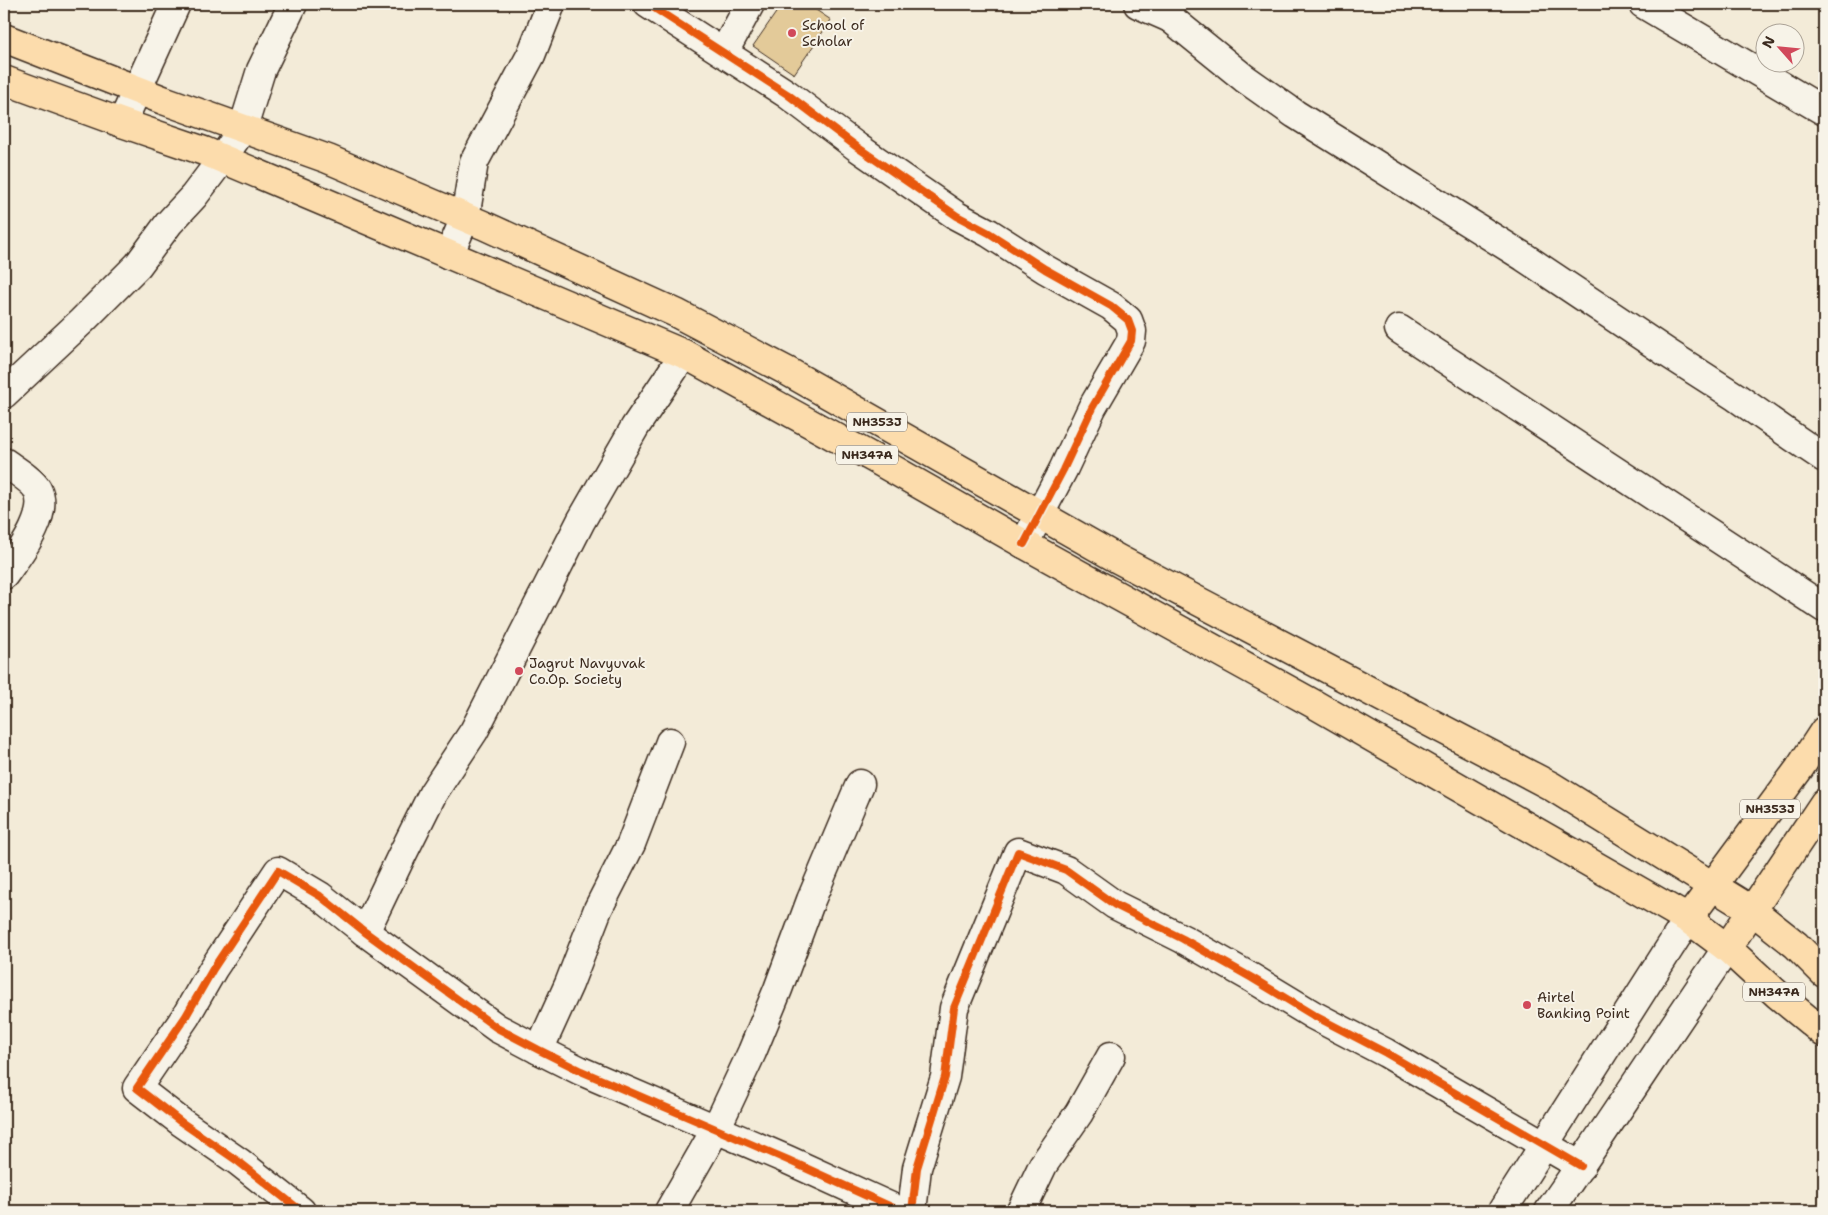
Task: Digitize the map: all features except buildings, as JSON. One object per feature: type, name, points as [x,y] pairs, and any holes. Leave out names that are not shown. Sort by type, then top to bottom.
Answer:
[{"type":"highway","name":"NH353J","points":[[4,38],[137,90],[328,159],[676,313],[787,371],[1118,559],[1551,786],[1752,911],[1824,803]]},
{"type":"highway","name":"NH347A","points":[[4,80],[204,151],[684,354],[1314,704],[1688,919],[1728,948],[1778,995],[1824,1033]]},
{"type":"highway","name":"NH353J","points":[[1688,919],[1799,770],[1824,731]]},
{"type":"highway","name":"NH347A","points":[[1752,911],[1796,946],[1824,973]]},
{"type":"highway","points":[[1728,948],[1752,911]]},
{"type":"street","points":[[122,123],[176,4]]},
{"type":"street","points":[[4,394],[82,322],[138,265],[169,223],[194,196],[222,159],[242,128],[261,70],[293,4]]},
{"type":"street","points":[[449,255],[465,218],[474,162],[531,55],[551,4]]},
{"type":"street","points":[[648,4],[787,94],[857,147],[957,216],[989,233],[1045,270],[1111,306],[1128,320],[1132,331],[1131,342],[1092,408],[1024,544]]},
{"type":"street","points":[[724,52],[750,4]]},
{"type":"street","points":[[1138,4],[1170,11],[1244,78],[1296,114],[1524,257],[1736,397],[1824,458]]},
{"type":"street","points":[[1642,4],[1824,111]]},
{"type":"street","points":[[1400,329],[1824,608]]},
{"type":"street","points":[[365,932],[400,857],[433,793],[474,731],[581,521],[635,427],[684,354]]},
{"type":"street","points":[[4,462],[36,488],[41,502],[38,518],[28,542],[4,575]]},
{"type":"street","points":[[539,1050],[569,984],[598,909],[631,844],[670,742]]},
{"type":"street","points":[[669,1211],[716,1129],[752,1052],[811,900],[860,784]]},
{"type":"street","points":[[912,1211],[917,1168],[945,1077],[954,1008],[1018,852],[1066,870],[1115,905],[1183,939],[1313,1015],[1386,1052],[1581,1166]]},
{"type":"street","points":[[301,1211],[239,1162],[137,1088],[186,1016],[213,969],[278,871],[320,896],[365,932],[497,1028],[581,1071],[716,1129],[873,1206],[900,1211]]},
{"type":"street","points":[[1502,1211],[1688,919]]},
{"type":"street","points":[[1549,1211],[1728,948]]},
{"type":"street","points":[[1021,1211],[1042,1165],[1079,1113],[1111,1056]]},
{"type":"cycle path","points":[[648,4],[787,94],[857,147],[957,216],[1111,306],[1128,320],[1132,331],[1131,341],[1092,408],[1063,470],[1024,544]]},
{"type":"cycle path","points":[[912,1211],[917,1168],[945,1077],[954,1008],[1018,852],[1066,870],[1115,905],[1183,939],[1313,1015],[1386,1053],[1581,1166]]},
{"type":"cycle path","points":[[301,1211],[239,1162],[181,1122],[137,1088],[186,1016],[213,969],[278,871],[320,896],[365,932],[497,1028],[581,1071],[788,1160],[900,1211]]},
{"type":"place","name":"School of Scholar","points":[[792,33]]},
{"type":"place","name":"Jagrut Navyuvak Co.Op. Society","points":[[519,671]]},
{"type":"place","name":"Airtel Banking Point","points":[[1527,1005]]}]
